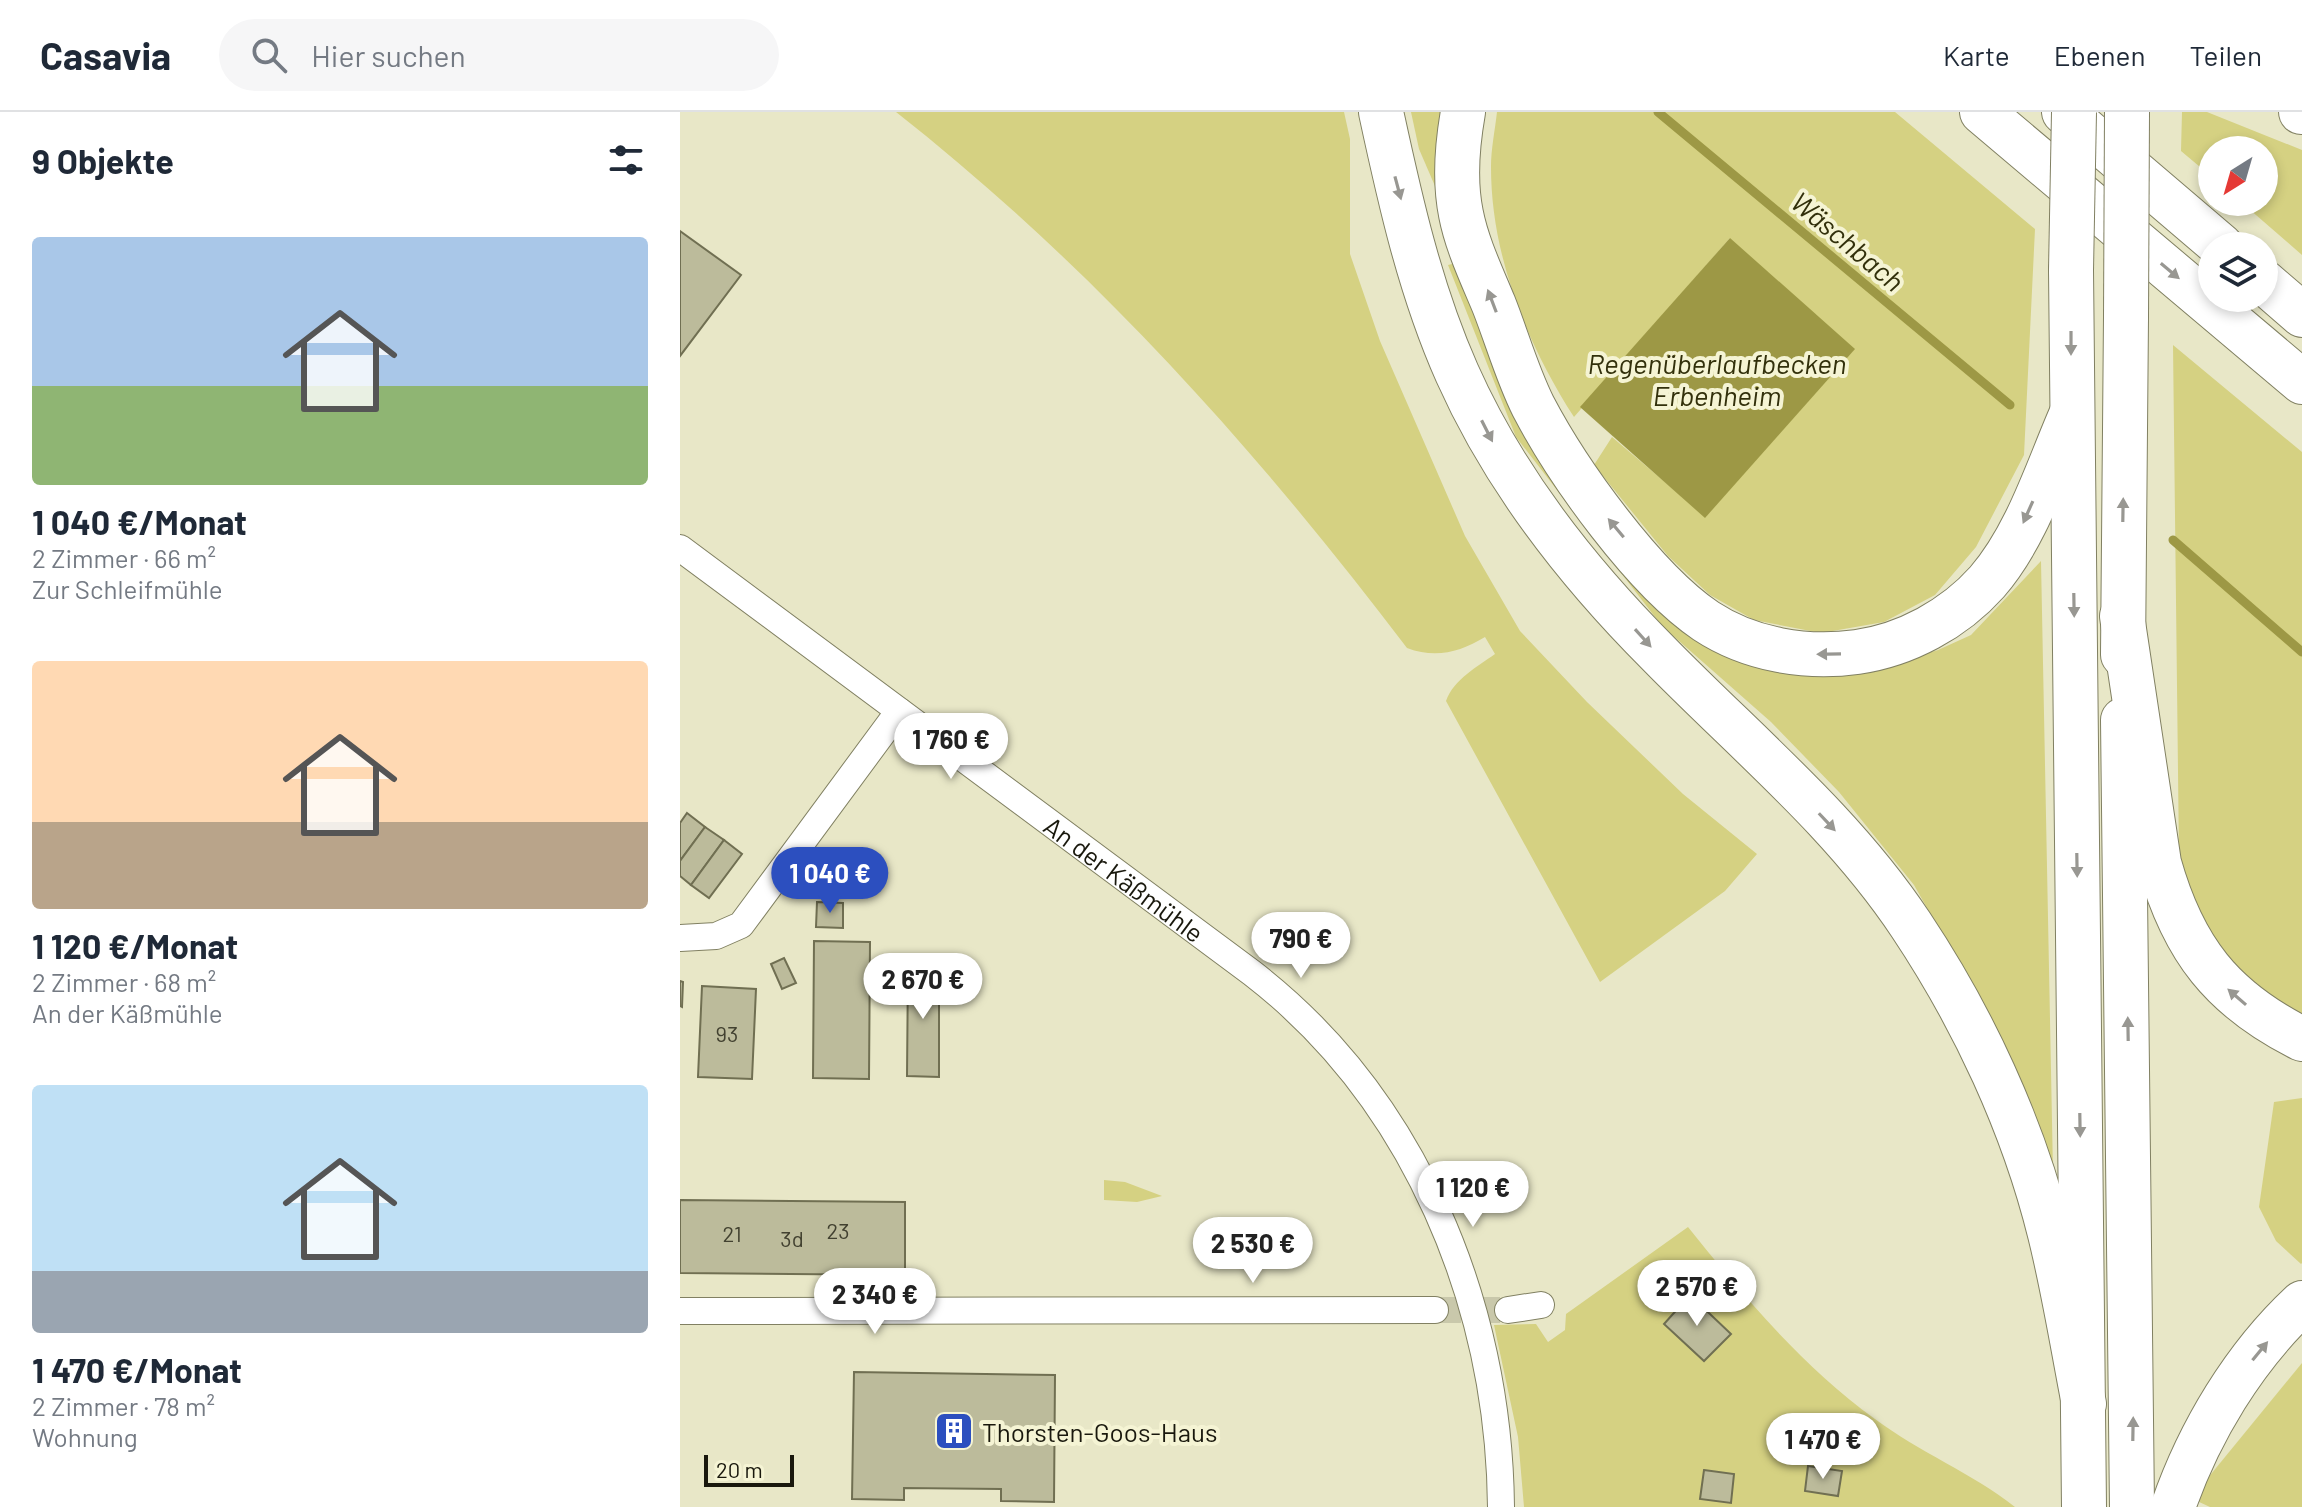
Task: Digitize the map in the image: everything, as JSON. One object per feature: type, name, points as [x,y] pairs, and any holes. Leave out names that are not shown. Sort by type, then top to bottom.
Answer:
[{"type":"highway","points":[[1381,112],[1422,278],[1457,373],[1497,450],[1545,524],[1658,654],[1771,761],[1844,840],[1910,923],[1967,1019],[2019,1135],[2050,1233],[2084,1404]]},
{"type":"highway","points":[[1463,112],[1456,152],[1461,214],[1533,405],[1592,499],[1673,595],[1720,628],[1747,641],[1789,652],[1832,655],[1876,649],[1955,612],[1987,582],[2013,547],[2071,415]]},
{"type":"highway","points":[[1982,112],[2302,382]]},
{"type":"highway","points":[[2064,112],[2205,232]]},
{"type":"highway","points":[[2074,112],[2071,415],[2084,1507]]},
{"type":"highway","points":[[2127,112],[2122,616],[2132,1507]]},
{"type":"highway","points":[[2278,294],[2302,315]]},
{"type":"highway","points":[[2122,616],[2159,863],[2170,901],[2187,938],[2209,970],[2248,1007],[2302,1039]]},
{"type":"highway","points":[[2173,1507],[2222,1402],[2259,1351],[2302,1303]]},
{"type":"street","name":"An der Käßmühle","points":[[680,548],[1288,1002],[1316,1028],[1357,1076],[1427,1186],[1467,1285],[1494,1409],[1501,1495]]},
{"type":"street","points":[[680,938],[716,936],[741,925],[899,711]]},
{"type":"street","points":[[1508,1310],[1541,1305]]},
{"type":"street","points":[[680,1311],[1435,1310]]},
{"type":"shaded area","points":[[896,112],[1344,112],[1350,139],[1350,254],[1380,341],[1465,536],[1520,631],[1587,702],[1683,794],[1757,854],[1725,891],[1600,982],[1446,701],[1460,680],[1495,654],[1485,637],[1448,652],[1428,653],[1407,648],[1291,502],[1169,364],[1038,233]]},
{"type":"shaded area","points":[[1411,112],[1446,112],[1438,193],[1419,149]]},
{"type":"shaded area","points":[[1497,112],[1895,112],[2035,229],[2024,455],[1976,547],[1935,595],[1884,622],[1821,633],[1754,620],[1710,595],[1668,556],[1594,465],[1612,437],[1706,517],[1730,238],[1574,417],[1541,360],[1505,266],[1493,200],[1491,160]]},
{"type":"shaded area","points":[[2182,112],[2207,112],[2267,136],[2198,136],[2198,165],[2181,151]]},
{"type":"shaded area","points":[[2278,140],[2302,150],[2302,255],[2257,216],[2278,216]]},
{"type":"shaded area","points":[[1464,261],[1674,610],[1866,672],[1938,650],[1971,635],[2041,561],[2053,1172],[1994,1026],[1914,885],[1839,792],[1771,722],[1662,626],[1516,437],[1448,265]]},
{"type":"shaded area","points":[[2173,345],[2302,452],[2302,1017],[2248,979],[2214,942],[2197,911],[2179,857]]},
{"type":"shaded area","points":[[2302,1098],[2301,1264],[2276,1241],[2259,1207],[2274,1102]]},
{"type":"shaded area","points":[[1104,1180],[1125,1182],[1162,1196],[1137,1202],[1104,1200]]},
{"type":"shaded area","points":[[1688,1227],[1775,1329],[1848,1398],[1892,1431],[2015,1507],[1524,1507],[1518,1437],[1494,1325],[1536,1324],[1548,1342],[1565,1330],[1566,1314]]},
{"type":"shaded area","points":[[2302,1363],[2302,1507],[2210,1507],[2197,1501],[2207,1479]]},
{"type":"water","name":"Regenüberlaufbecken Erbenheim","points":[[1730,238],[1855,349],[1705,518],[1580,407]]},
{"type":"building","points":[[680,231],[741,275],[680,356]]},
{"type":"building","points":[[687,813],[705,827],[680,861],[680,823]]},
{"type":"building","points":[[705,827],[724,840],[691,885],[680,876],[680,861]]},
{"type":"building","points":[[724,840],[742,854],[709,898],[691,885]]},
{"type":"building","points":[[817,902],[843,903],[843,928],[816,927]]},
{"type":"building","points":[[814,941],[870,942],[869,1079],[813,1078]]},
{"type":"building","points":[[784,958],[796,983],[782,989],[771,964]]},
{"type":"building","points":[[908,964],[939,965],[939,1077],[907,1076]]},
{"type":"building","points":[[680,981],[683,982],[682,1007],[680,1006]]},
{"type":"building","points":[[702,986],[756,989],[752,1079],[698,1077]]},
{"type":"building","points":[[680,1200],[905,1202],[905,1275],[680,1273]]},
{"type":"building","points":[[1690,1295],[1731,1334],[1704,1361],[1664,1324]]},
{"type":"building","name":"Thorsten-Goos-Haus","points":[[854,1372],[1055,1375],[1054,1502],[1001,1501],[1001,1489],[904,1488],[904,1500],[852,1499]]},
{"type":"building","points":[[1808,1466],[1842,1471],[1838,1496],[1805,1491]]},
{"type":"building","points":[[1704,1470],[1734,1474],[1731,1503],[1700,1499]]},
{"type":"waterway","name":"Wäschbach","points":[[1658,112],[2010,405]]},
{"type":"waterway","name":"Wäschbach","points":[[2173,540],[2302,652]]},
{"type":"tunnel","points":[[1435,1310],[1508,1310]]},
{"type":"place","name":"Thorsten-Goos-Haus","points":[[954,1431]]}]
